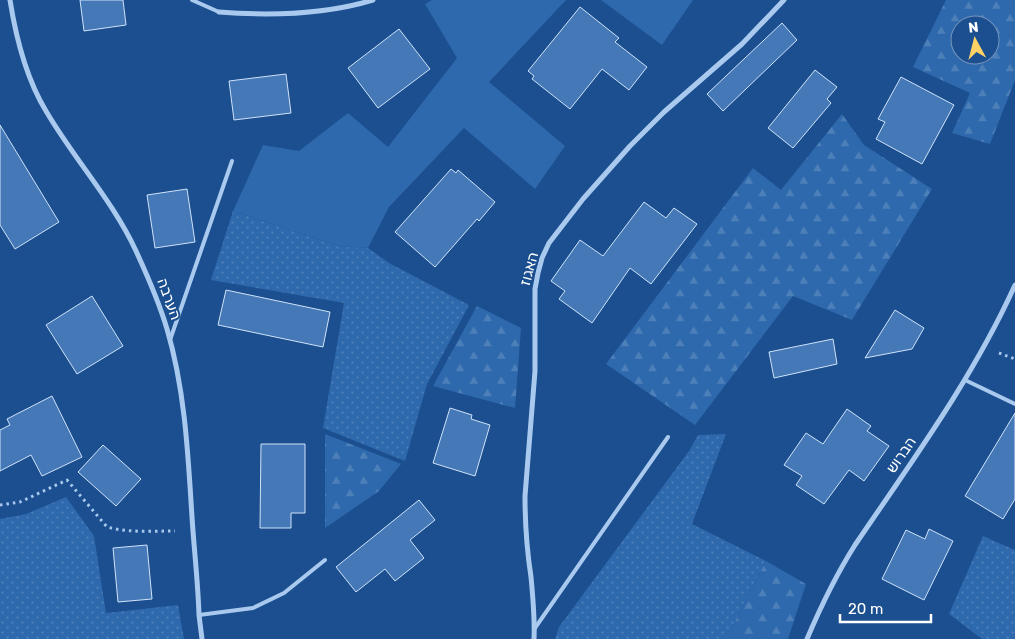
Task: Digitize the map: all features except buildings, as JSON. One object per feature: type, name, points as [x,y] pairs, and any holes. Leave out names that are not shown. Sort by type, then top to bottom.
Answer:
[{"type":"street","name":"הערבה","points":[[10,0],[22,54],[39,97],[47,113],[120,221],[135,248],[158,303],[170,340],[184,416],[202,639]]},
{"type":"street","points":[[219,12],[290,14],[340,8],[373,0]]},
{"type":"street","name":"האגוז","points":[[534,639],[533,596],[525,515],[525,496],[535,372],[535,289],[542,258],[554,236],[573,211],[630,146],[664,112],[737,48],[784,0]]},
{"type":"street","name":"הברוש","points":[[807,639],[840,569],[965,380],[1015,285]]},
{"type":"lane","points":[[192,0],[219,12]]},
{"type":"lane","points":[[170,340],[232,161]]},
{"type":"lane","points":[[965,380],[1015,404]]},
{"type":"lane","points":[[534,629],[668,437]]},
{"type":"lane","points":[[199,615],[252,608],[284,593],[325,560]]},
{"type":"path","points":[[0,505],[20,502],[67,480],[107,527],[116,530],[135,531],[193,531]]},
{"type":"green space","points":[[432,0],[566,0],[489,82],[565,146],[535,189],[464,128],[389,207],[368,248],[339,246],[233,211],[263,145],[299,151],[348,113],[388,147],[457,58],[425,4]]},
{"type":"green space","points":[[601,0],[693,0],[662,45]]},
{"type":"green space","points":[[946,0],[1015,0],[1015,80],[990,144],[952,133],[970,93],[913,67]]},
{"type":"green space","points":[[842,114],[864,145],[932,189],[852,320],[793,296],[695,425],[606,364],[753,168],[781,190]]},
{"type":"green space","points":[[233,211],[339,246],[368,248],[389,263],[469,305],[427,384],[405,461],[323,428],[344,303],[211,280]]},
{"type":"green space","points":[[477,306],[521,328],[515,408],[433,386]]},
{"type":"green space","points":[[325,434],[401,464],[379,491],[325,528]]},
{"type":"green space","points":[[726,434],[692,524],[766,561],[726,639],[555,639],[559,627],[689,451],[698,435]]},
{"type":"green space","points":[[66,497],[94,536],[106,613],[178,605],[184,639],[0,639],[0,519],[26,514]]},
{"type":"green space","points":[[983,536],[1015,550],[1015,639],[982,639],[949,614]]},
{"type":"green space","points":[[766,561],[806,584],[788,639],[726,639]]}]
